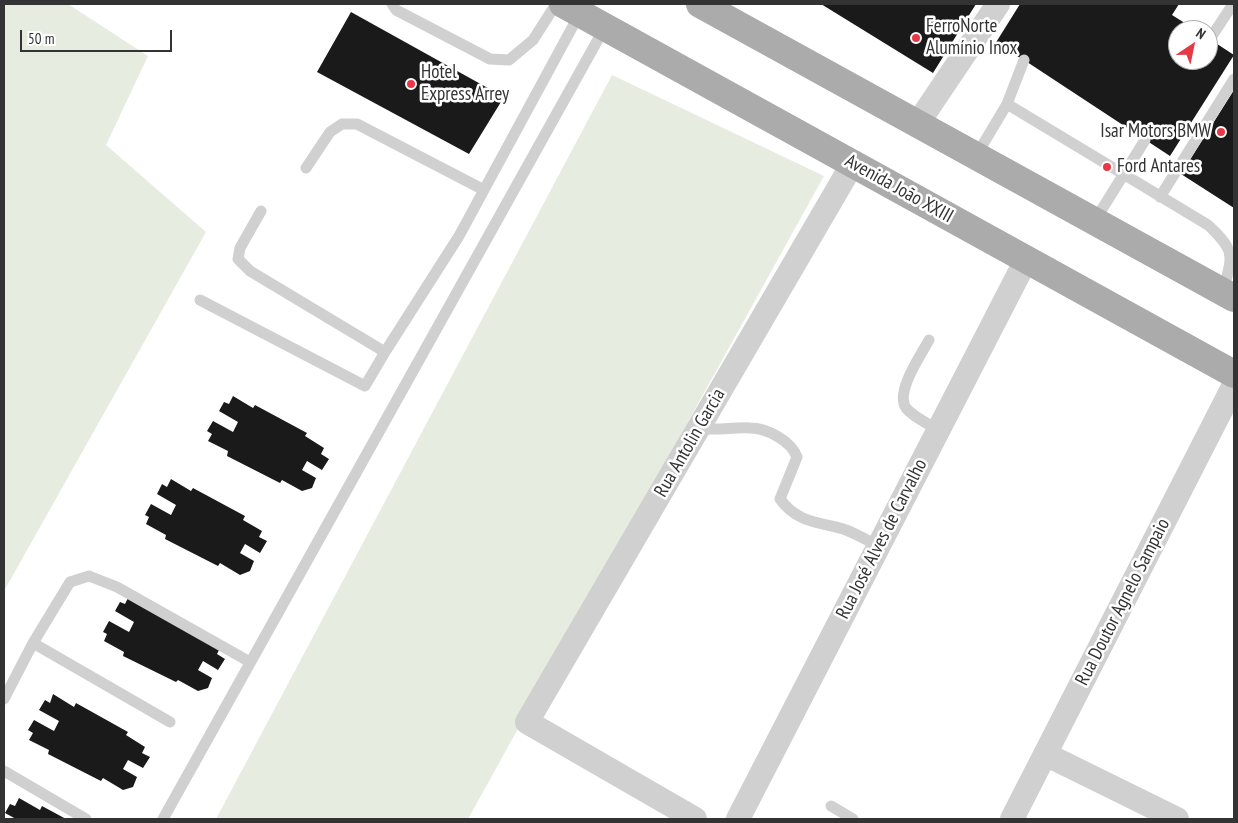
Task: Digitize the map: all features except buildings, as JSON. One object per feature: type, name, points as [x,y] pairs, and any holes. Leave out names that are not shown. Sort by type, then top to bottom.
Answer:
[{"type":"main road","points":[[700,4],[918,123],[975,157],[1229,295]]},
{"type":"main road","name":"Avenida João XXIII","points":[[566,7],[1234,374]]},
{"type":"street","points":[[918,123],[998,4]]},
{"type":"street","name":"Rua Antolin Garcia","points":[[695,819],[527,722],[853,163]]},
{"type":"street","name":"Rua José Alves de Carvalho","points":[[738,819],[1026,260]]},
{"type":"street","name":"Rua Doutor Agnelo Sampaio","points":[[1012,819],[1234,385]]},
{"type":"street","points":[[1045,754],[1177,819]]},
{"type":"lane","points":[[392,4],[396,10],[490,59],[509,60],[534,40],[566,7]]},
{"type":"lane","points":[[1218,27],[1234,4]]},
{"type":"lane","points":[[200,300],[365,386],[459,236],[484,190],[566,7]]},
{"type":"lane","points":[[163,819],[605,27]]},
{"type":"lane","points":[[975,157],[1007,104],[1024,60]]},
{"type":"lane","points":[[1160,197],[1234,79]]},
{"type":"lane","points":[[1007,104],[1208,224],[1229,247],[1229,295]]},
{"type":"lane","points":[[306,168],[330,132],[342,124],[357,124],[484,190]]},
{"type":"lane","points":[[1094,222],[1145,140]]},
{"type":"lane","points":[[261,211],[240,248],[238,258],[250,271],[385,352]]},
{"type":"lane","points":[[929,340],[908,378],[903,398],[906,407],[912,414],[938,430]]},
{"type":"lane","points":[[699,428],[713,430],[752,428],[780,438],[795,450],[797,457],[782,492],[780,499],[783,504],[812,524],[848,531],[879,546]]},
{"type":"lane","points":[[4,699],[33,643],[70,582],[89,576],[117,587],[250,662]]},
{"type":"lane","points":[[33,643],[170,722]]},
{"type":"lane","points":[[4,771],[86,819]]},
{"type":"lane","points":[[830,806],[853,819]]},
{"type":"shaded area","points":[[4,4],[68,4],[148,56],[106,145],[206,232],[4,591]]},
{"type":"shaded area","points":[[612,75],[824,176],[468,819],[216,819]]},
{"type":"place","name":"FerroNorte Alumínio Inox","points":[[916,38]]},
{"type":"place","name":"Hotel Express Arrey","points":[[411,84]]},
{"type":"place","name":"Isar Motors BMW","points":[[1221,132]]},
{"type":"place","name":"Ford Antares","points":[[1107,167]]}]
